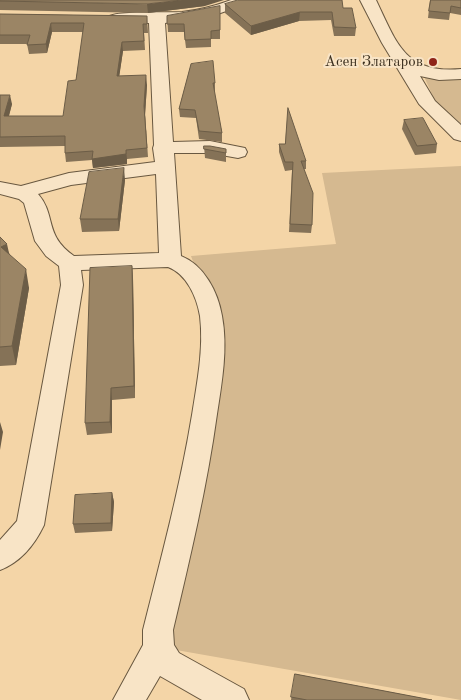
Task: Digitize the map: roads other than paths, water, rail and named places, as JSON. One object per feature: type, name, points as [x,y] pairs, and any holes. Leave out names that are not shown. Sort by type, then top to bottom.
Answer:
[{"type":"street","points":[[119,0],[120,18]]},
{"type":"street","points":[[102,18],[197,16],[244,0]]},
{"type":"street","points":[[368,0],[428,104],[461,135]]},
{"type":"street","points":[[157,18],[162,148],[170,260]]},
{"type":"street","points":[[404,62],[422,72],[450,75],[461,74]]},
{"type":"street","points":[[162,148],[210,148],[238,152]]},
{"type":"street","points":[[11,190],[69,179],[164,167]]},
{"type":"street","points":[[0,557],[18,542],[30,525],[72,285],[69,263],[46,242],[39,212],[32,198],[11,190]]},
{"type":"street","points":[[69,263],[170,260],[181,264],[202,286],[212,316],[212,367],[195,478],[158,630],[159,647],[168,664],[233,700]]},
{"type":"street","points":[[129,700],[159,647]]},
{"type":"place","name":"Асен Златаров","points":[[433,62]]}]
